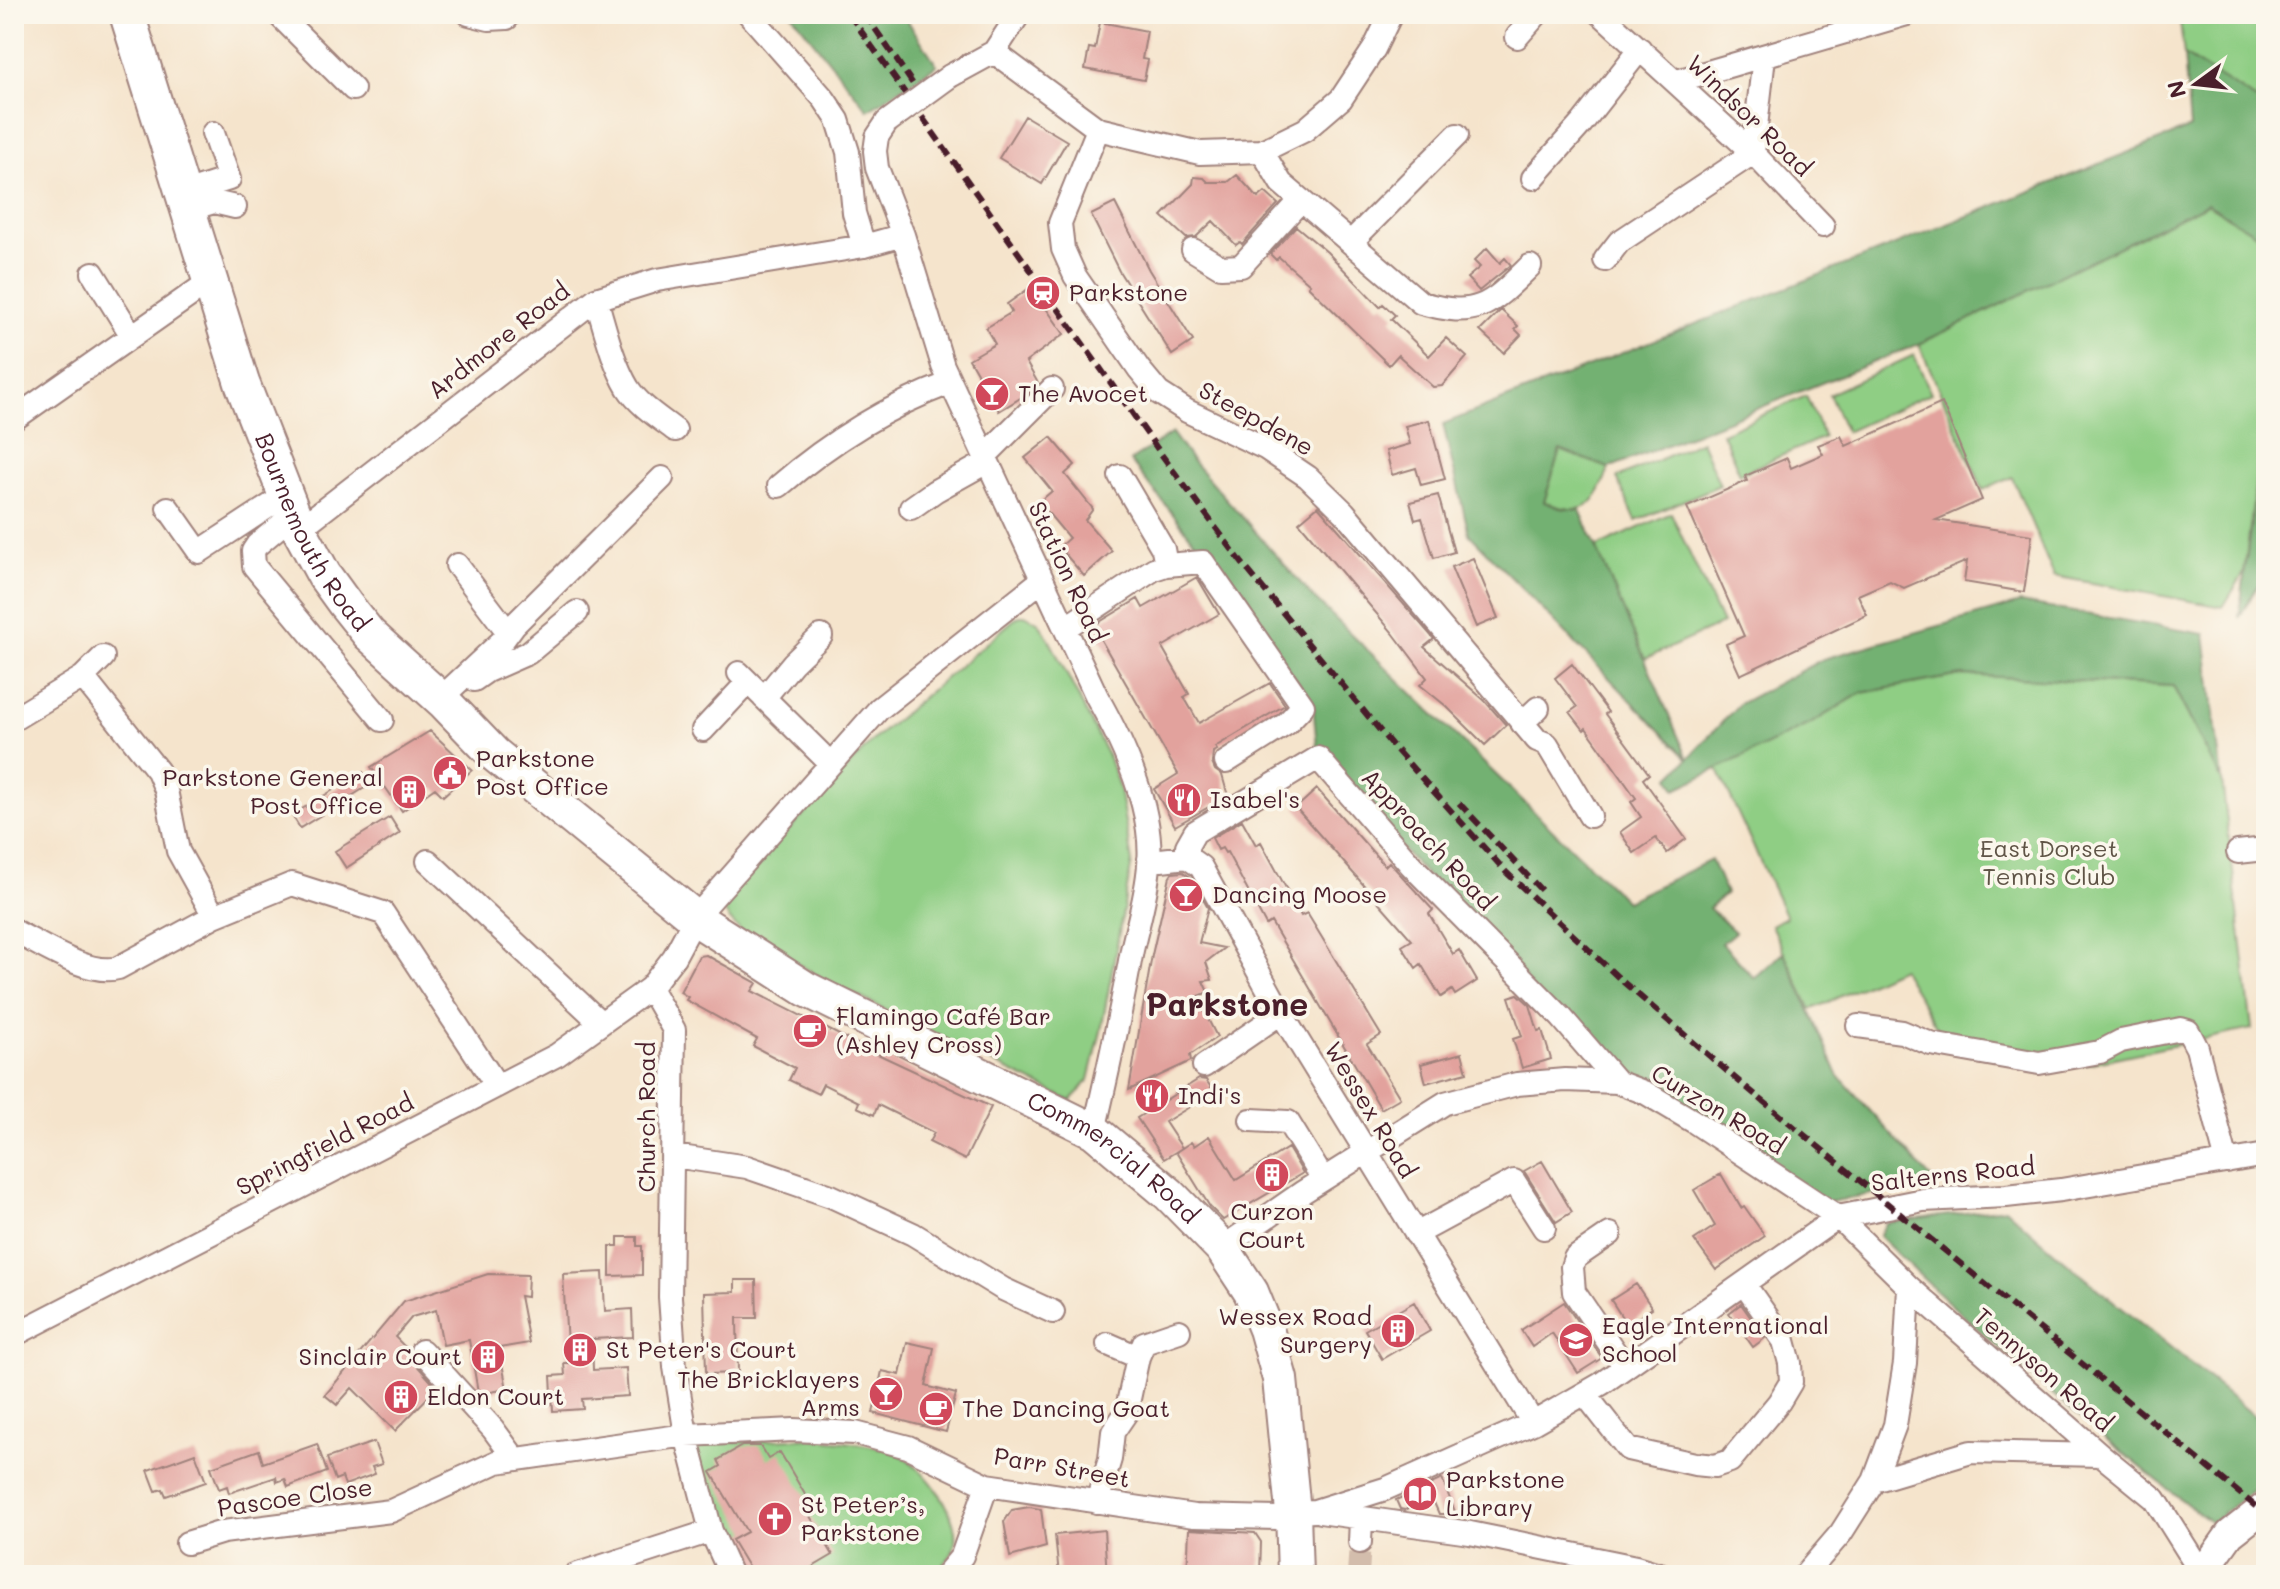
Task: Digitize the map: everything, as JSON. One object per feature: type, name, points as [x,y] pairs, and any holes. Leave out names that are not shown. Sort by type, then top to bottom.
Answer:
[{"type":"highway","name":"Bournemouth Road","points":[[136,19],[184,202],[242,383],[293,513],[324,575],[369,634],[443,701],[494,754],[695,918]]},
{"type":"highway","name":"Commercial Road","points":[[695,918],[806,989],[1094,1131],[1169,1194],[1222,1248],[1251,1292],[1266,1329],[1280,1379],[1304,1512],[1295,1575]]},
{"type":"main road","points":[[2201,1574],[2230,1534],[2266,1506]]},
{"type":"street","points":[[278,14],[353,89]]},
{"type":"street","points":[[469,14],[489,19],[507,18]]},
{"type":"street","points":[[749,14],[824,99],[838,120],[848,152],[854,213],[864,246]]},
{"type":"street","points":[[1019,14],[994,52],[1098,129],[1200,153],[1262,151],[1305,130],[1341,99],[1374,49],[1391,14]]},
{"type":"street","points":[[1517,37],[1537,14]]},
{"type":"street","name":"Windsor Road","points":[[1601,14],[1753,153],[1823,226]]},
{"type":"street","points":[[1677,81],[1907,14]]},
{"type":"street","points":[[1533,178],[1582,123],[1640,49]]},
{"type":"street","name":"Station Road","points":[[994,52],[950,76],[887,122],[877,137],[875,151],[877,168],[903,235],[950,383],[1131,765],[1139,791],[1149,859],[1111,1061],[1094,1131]]},
{"type":"street","points":[[1605,260],[1619,242],[1753,153],[1764,57]]},
{"type":"street","name":"Steepdene","points":[[1098,129],[1060,223],[1063,249],[1075,276],[1139,369],[1159,393],[1187,411],[1265,448],[1308,477],[1344,512],[1532,724],[1590,816]]},
{"type":"street","points":[[184,202],[229,179],[213,133]]},
{"type":"street","points":[[1352,241],[1457,135]]},
{"type":"street","points":[[1262,151],[1281,183],[1421,303],[1450,311],[1473,309],[1495,299],[1530,266]]},
{"type":"street","points":[[1193,250],[1221,267],[1241,266],[1301,200]]},
{"type":"street","points":[[184,202],[214,202],[235,207]]},
{"type":"street","name":"Ardmore Road","points":[[293,513],[431,426],[596,299],[657,280],[864,246],[903,235]]},
{"type":"street","points":[[93,273],[132,336]]},
{"type":"street","points":[[14,419],[209,282]]},
{"type":"street","points":[[596,299],[615,358],[629,389],[646,408],[675,430]]},
{"type":"street","points":[[779,486],[820,451],[866,421],[914,396],[950,383]]},
{"type":"street","points":[[911,508],[986,459],[1052,389]]},
{"type":"street","points":[[1120,476],[1163,549],[1166,565]]},
{"type":"street","points":[[443,701],[662,478]]},
{"type":"street","points":[[168,508],[199,552],[293,513]]},
{"type":"street","points":[[293,513],[257,545],[253,551],[254,566],[382,720]]},
{"type":"street","points":[[1065,628],[1154,569],[1203,562],[1303,706],[1286,724],[1226,762]]},
{"type":"street","points":[[457,565],[508,632]]},
{"type":"street","points":[[650,988],[674,957],[695,918],[879,709],[1042,580]]},
{"type":"street","points":[[443,701],[487,671],[528,653],[577,612]]},
{"type":"street","points":[[764,698],[821,636]]},
{"type":"street","points":[[14,719],[83,677],[103,657]]},
{"type":"street","points":[[83,677],[158,771],[166,790],[178,851],[214,916]]},
{"type":"street","points":[[703,730],[744,678],[830,763]]},
{"type":"street","name":"Approach Road","points":[[1187,857],[1187,846],[1195,832],[1318,758],[1411,865],[1561,1017],[1617,1082]]},
{"type":"street","points":[[2238,852],[2266,849]]},
{"type":"street","points":[[1149,859],[1187,857]]},
{"type":"street","name":"Wessex Road","points":[[1187,857],[1201,867],[1281,1013],[1533,1423]]},
{"type":"street","points":[[428,861],[601,1023]]},
{"type":"street","points":[[14,931],[82,964],[106,971],[118,968],[214,916],[292,884],[383,913],[497,1086]]},
{"type":"street","name":"Springfield Road","points":[[14,1335],[557,1055],[650,988]]},
{"type":"street","name":"Church Road","points":[[650,988],[674,1030],[670,1297],[675,1367],[686,1435],[711,1531],[731,1575]]},
{"type":"street","points":[[1204,1066],[1281,1013]]},
{"type":"street","points":[[1858,1026],[1902,1032],[1931,1044],[2039,1063],[2100,1052],[2133,1038],[2181,1029],[2188,1031],[2197,1048],[2227,1162]]},
{"type":"street","name":"Curzon Road","points":[[1222,1248],[1303,1192],[1445,1103],[1517,1084],[1565,1080],[1617,1082],[1646,1093],[1838,1217]]},
{"type":"street","points":[[1251,1120],[1288,1122],[1323,1179]]},
{"type":"street","name":"Salterns Road","points":[[1304,1512],[1385,1489],[1533,1423],[1625,1367],[1838,1217],[1923,1200],[2061,1190],[2266,1155]]},
{"type":"street","points":[[674,1156],[747,1167],[831,1196],[913,1234],[1003,1289],[1053,1312]]},
{"type":"street","points":[[1416,1234],[1514,1181],[1544,1228]]},
{"type":"street","name":"Tennyson Road","points":[[1838,1217],[1909,1287],[2155,1499],[2201,1574]]},
{"type":"street","points":[[1610,1234],[1575,1258],[1572,1278],[1574,1292],[1625,1367]]},
{"type":"street","points":[[1585,1394],[1628,1449],[1715,1466],[1730,1461],[1779,1402],[1791,1382],[1784,1341],[1744,1284]]},
{"type":"street","points":[[1805,1575],[1841,1533],[1874,1481],[1895,1425],[1905,1363],[1909,1287]]},
{"type":"street","points":[[1097,1502],[1110,1459],[1113,1432],[1126,1413],[1144,1343],[1179,1331]]},
{"type":"street","points":[[1108,1344],[1138,1357]]},
{"type":"street","points":[[422,1351],[493,1429],[515,1459]]},
{"type":"street","name":"Parr Street","points":[[686,1435],[794,1430],[855,1433],[908,1447],[987,1485],[1194,1516],[1277,1518],[1304,1512]]},
{"type":"street","name":"Pascoe Close","points":[[187,1543],[223,1532],[391,1511],[497,1462],[686,1435]]},
{"type":"street","points":[[1874,1481],[1971,1452],[2101,1455]]},
{"type":"street","points":[[946,1575],[962,1556],[987,1485]]},
{"type":"street","points":[[1385,1489],[1390,1523]]},
{"type":"street","points":[[1304,1512],[1470,1533],[1662,1575]]},
{"type":"street","points":[[1360,1542],[1361,1519]]},
{"type":"street","points":[[575,1575],[711,1531]]},
{"type":"green space","points":[[792,14],[903,14],[937,65],[868,110]]},
{"type":"green space","points":[[2179,14],[2266,14],[2266,106],[2184,55]]},
{"type":"green space","points":[[2184,55],[2266,106],[2266,240],[2207,204],[1919,344],[1609,468],[1560,450],[1544,502],[1580,510],[1688,759],[1469,534],[1443,424],[2190,128]]},
{"type":"green space","points":[[2207,204],[2266,240],[2266,402],[2244,573],[2223,607],[2054,576],[2012,477],[1983,490],[1919,344]]},
{"type":"green space","points":[[1914,355],[1931,393],[1846,432],[1829,394]]},
{"type":"green space","points":[[1806,396],[1824,437],[1740,474],[1722,433]]},
{"type":"green space","points":[[2266,402],[2266,572],[2239,618]]},
{"type":"green space","points":[[1172,433],[1190,458],[1314,598],[1626,901],[1711,860],[1726,893],[1709,908],[1735,932],[1722,943],[1754,978],[1784,952],[1838,1075],[1934,1182],[1820,1204],[1617,1082],[1318,758],[1313,704],[1222,575],[1130,461]]},
{"type":"green space","points":[[1701,441],[1720,485],[1636,521],[1617,478]]},
{"type":"green space","points":[[1560,450],[1609,468],[1599,492],[1587,506],[1570,509],[1544,502]]},
{"type":"green space","points":[[1671,513],[1722,624],[1645,659],[1595,548]]},
{"type":"green space","points":[[2020,603],[2205,634],[2222,781],[2173,686],[1962,675],[1861,693],[1810,724],[1676,789],[1670,777],[1739,704],[1823,659]]},
{"type":"green space","points":[[1025,615],[1039,623],[1049,639],[1109,758],[1119,788],[1132,862],[1089,1080],[1071,1101],[835,985],[742,932],[724,909],[730,893],[873,740],[1017,617]]},
{"type":"green space","name":"East Dorset Tennis Club","points":[[1962,675],[2173,686],[2222,781],[2252,1029],[2058,1070],[1950,1049],[1901,968],[1811,1010],[1771,925],[1786,917],[1717,768],[1810,724],[1861,693]]},
{"type":"green space","points":[[2005,1208],[2266,1426],[2266,1480],[2211,1523],[2041,1384],[1879,1236],[1886,1223]]},
{"type":"green space","points":[[806,1438],[887,1450],[909,1460],[920,1470],[940,1495],[954,1524],[953,1551],[934,1575],[742,1575],[696,1456],[698,1444]]},
{"type":"building","points":[[1100,22],[1147,31],[1142,59],[1148,60],[1144,80],[1085,69],[1089,48],[1095,49]]},
{"type":"building","points":[[1025,116],[1067,141],[1042,184],[999,158]]},
{"type":"building","points":[[1237,175],[1258,198],[1265,192],[1278,204],[1242,244],[1236,245],[1213,221],[1196,237],[1186,238],[1162,216],[1193,184],[1194,177],[1204,178],[1208,182],[1228,182]]},
{"type":"building","points":[[1115,203],[1149,270],[1193,341],[1172,355],[1119,271],[1091,215]]},
{"type":"building","points":[[1296,226],[1327,252],[1380,307],[1383,304],[1395,315],[1391,319],[1429,356],[1446,338],[1467,357],[1442,386],[1433,387],[1398,355],[1389,365],[1308,286],[1310,284],[1279,257],[1276,260],[1270,254]]},
{"type":"building","points":[[1487,248],[1500,263],[1505,258],[1511,265],[1479,291],[1467,278],[1480,267],[1474,261]]},
{"type":"building","points":[[1031,287],[1064,334],[1026,362],[1038,383],[1027,394],[999,411],[969,359],[995,344],[986,328],[1012,312],[1007,304]]},
{"type":"building","points":[[1501,310],[1518,326],[1515,329],[1521,335],[1504,353],[1480,331]]},
{"type":"building","points":[[1942,403],[1982,500],[1936,520],[2032,535],[2024,592],[1964,582],[1967,561],[1904,588],[1890,581],[1858,595],[1867,615],[1740,675],[1726,644],[1744,636],[1687,507],[1747,481],[1745,476],[1787,458],[1791,468],[1823,454],[1818,445],[1841,436],[1846,446]]},
{"type":"building","points":[[1429,420],[1445,479],[1421,485],[1416,468],[1392,475],[1386,451],[1410,444],[1405,426]]},
{"type":"building","points":[[1051,437],[1075,465],[1065,474],[1093,509],[1085,520],[1112,551],[1084,576],[1059,547],[1069,538],[1039,502],[1052,491],[1025,458]]},
{"type":"building","points":[[1438,495],[1454,552],[1434,558],[1422,518],[1415,520],[1410,502]]},
{"type":"building","points":[[1318,506],[1434,639],[1424,647],[1484,700],[1506,725],[1485,745],[1420,685],[1427,678],[1299,522]]},
{"type":"building","points":[[1473,558],[1498,618],[1476,627],[1451,567]]},
{"type":"building","points":[[1197,577],[1219,614],[1162,647],[1189,694],[1184,697],[1199,723],[1270,683],[1285,705],[1215,747],[1217,750],[1213,752],[1212,763],[1222,775],[1228,796],[1175,826],[1154,789],[1178,774],[1093,626],[1138,599],[1143,608]]},
{"type":"building","points":[[1572,664],[1649,774],[1643,779],[1686,839],[1667,853],[1656,838],[1634,853],[1620,832],[1641,817],[1631,802],[1636,798],[1586,728],[1584,730],[1570,712],[1577,707],[1555,678]]},
{"type":"building","name":"Parkstone General Post Office","points":[[430,731],[472,770],[443,796],[435,788],[402,811],[371,767]]},
{"type":"building","points":[[363,772],[371,784],[300,828],[292,815]]},
{"type":"building","points":[[1317,789],[1385,866],[1389,862],[1433,910],[1429,914],[1453,954],[1459,950],[1477,981],[1455,995],[1452,990],[1441,997],[1421,964],[1416,968],[1402,946],[1412,940],[1296,808]]},
{"type":"building","points":[[390,817],[400,833],[346,868],[335,851]]},
{"type":"building","points":[[1242,820],[1256,845],[1261,842],[1301,916],[1307,913],[1381,1035],[1367,1044],[1400,1098],[1381,1109],[1271,922],[1266,925],[1227,852],[1222,848],[1218,850],[1212,838]]},
{"type":"building","points":[[1183,872],[1190,877],[1208,908],[1199,943],[1224,948],[1206,962],[1212,980],[1203,981],[1208,992],[1197,997],[1217,1037],[1190,1055],[1191,1061],[1129,1090],[1152,955],[1170,876]]},
{"type":"building","points":[[706,955],[757,983],[752,991],[991,1107],[965,1160],[929,1142],[934,1133],[878,1105],[874,1115],[857,1107],[859,1102],[823,1084],[818,1094],[789,1080],[795,1068],[753,1046],[757,1039],[686,1000],[688,997],[680,992],[699,956]]},
{"type":"building","points":[[1518,994],[1530,1005],[1551,1059],[1522,1068],[1513,1039],[1522,1036],[1509,997]]},
{"type":"building","points":[[1462,1053],[1467,1072],[1426,1083],[1421,1064]]},
{"type":"building","points":[[1199,1079],[1206,1080],[1214,1092],[1165,1122],[1182,1148],[1164,1159],[1137,1118]]},
{"type":"building","name":"Curzon Court","points":[[1209,1136],[1236,1180],[1288,1148],[1303,1173],[1223,1220],[1210,1207],[1176,1152],[1191,1142],[1194,1146]]},
{"type":"building","points":[[1542,1161],[1572,1212],[1556,1222],[1524,1171]]},
{"type":"building","points":[[1721,1174],[1741,1208],[1744,1206],[1765,1236],[1716,1270],[1694,1240],[1715,1226],[1694,1190]]},
{"type":"building","points":[[618,1237],[637,1237],[637,1246],[642,1246],[642,1275],[610,1276],[610,1246],[618,1246]]},
{"type":"building","name":"St Peter's Court","points":[[603,1272],[605,1311],[632,1309],[633,1337],[592,1339],[593,1370],[626,1368],[628,1396],[582,1399],[583,1409],[553,1411],[551,1376],[565,1375],[564,1363],[568,1363],[563,1274]]},
{"type":"building","points":[[488,1274],[528,1275],[527,1297],[520,1296],[529,1343],[499,1348],[507,1389],[478,1392],[469,1340],[443,1345],[436,1310],[412,1317],[395,1337],[437,1388],[395,1431],[352,1388],[337,1405],[325,1395],[404,1301]]},
{"type":"building","points":[[735,1280],[756,1280],[757,1318],[737,1318],[738,1373],[706,1374],[704,1293],[735,1292]]},
{"type":"building","points":[[1636,1284],[1652,1308],[1627,1325],[1611,1300]]},
{"type":"building","name":"Wessex Road Surgery","points":[[1414,1302],[1430,1331],[1382,1359],[1365,1330]]},
{"type":"building","name":"Eagle International School","points":[[1564,1302],[1602,1358],[1578,1373],[1552,1333],[1532,1347],[1521,1330]]},
{"type":"building","points":[[1741,1304],[1765,1338],[1753,1347],[1729,1313]]},
{"type":"building","points":[[907,1342],[934,1348],[926,1386],[956,1394],[946,1432],[873,1413],[882,1371],[900,1375]]},
{"type":"building","points":[[374,1442],[382,1464],[372,1467],[375,1474],[345,1485],[342,1477],[335,1480],[327,1458]]},
{"type":"building","points":[[317,1444],[327,1472],[288,1487],[285,1479],[277,1482],[276,1477],[229,1493],[227,1486],[219,1489],[211,1467],[259,1450],[263,1463]]},
{"type":"building","name":"St Peter’s, Parkstone","points":[[742,1446],[760,1446],[768,1459],[780,1452],[810,1503],[804,1506],[833,1555],[799,1575],[753,1575],[732,1540],[747,1532],[711,1472],[721,1466],[718,1460]]},
{"type":"building","points":[[195,1453],[206,1482],[166,1496],[163,1489],[156,1491],[148,1470]]},
{"type":"building","name":"Parkstone Library","points":[[1442,1479],[1456,1514],[1439,1514],[1432,1498],[1405,1510],[1400,1509],[1396,1500]]},
{"type":"building","points":[[1029,1507],[1041,1509],[1046,1547],[1010,1557],[1004,1522],[1012,1510]]},
{"type":"building","points":[[1189,1529],[1255,1533],[1261,1542],[1260,1575],[1187,1575]]},
{"type":"building","points":[[1104,1530],[1107,1575],[1059,1575],[1055,1535]]},
{"type":"tunnel","points":[[1358,1575],[1360,1542]]},
{"type":"railway","points":[[849,14],[1242,563],[1391,744],[1507,873],[1621,980],[1735,1078],[2266,1515]]},
{"type":"railway","points":[[865,14],[917,90]]},
{"type":"railway","points":[[1459,803],[1541,890]]},
{"type":"place","name":"Parkstone","points":[[1043,293]]},
{"type":"place","name":"The Avocet","points":[[992,394]]},
{"type":"place","name":"Parkstone Post Office","points":[[450,773]]},
{"type":"place","name":"Parkstone General Post Office","points":[[409,792]]},
{"type":"place","name":"Isabel's","points":[[1184,800]]},
{"type":"place","name":"Dancing Moose","points":[[1186,895]]},
{"type":"place","name":"Flamingo Café Bar (Ashley Cross)","points":[[810,1031]]},
{"type":"place","name":"Indi's","points":[[1152,1096]]},
{"type":"place","name":"Curzon Court","points":[[1272,1175]]},
{"type":"place","name":"Wessex Road Surgery","points":[[1398,1331]]},
{"type":"place","name":"Eagle International School","points":[[1576,1340]]},
{"type":"place","name":"St Peter's Court","points":[[580,1350]]},
{"type":"place","name":"Sinclair Court","points":[[488,1357]]},
{"type":"place","name":"The Bricklayers Arms","points":[[886,1394]]},
{"type":"place","name":"Eldon Court","points":[[401,1397]]},
{"type":"place","name":"The Dancing Goat","points":[[936,1409]]},
{"type":"place","name":"Parkstone Library","points":[[1420,1494]]},
{"type":"place","name":"St Peter’s, Parkstone","points":[[775,1519]]},
{"type":"district","name":"Parkstone","points":[[1227,1005]]}]
